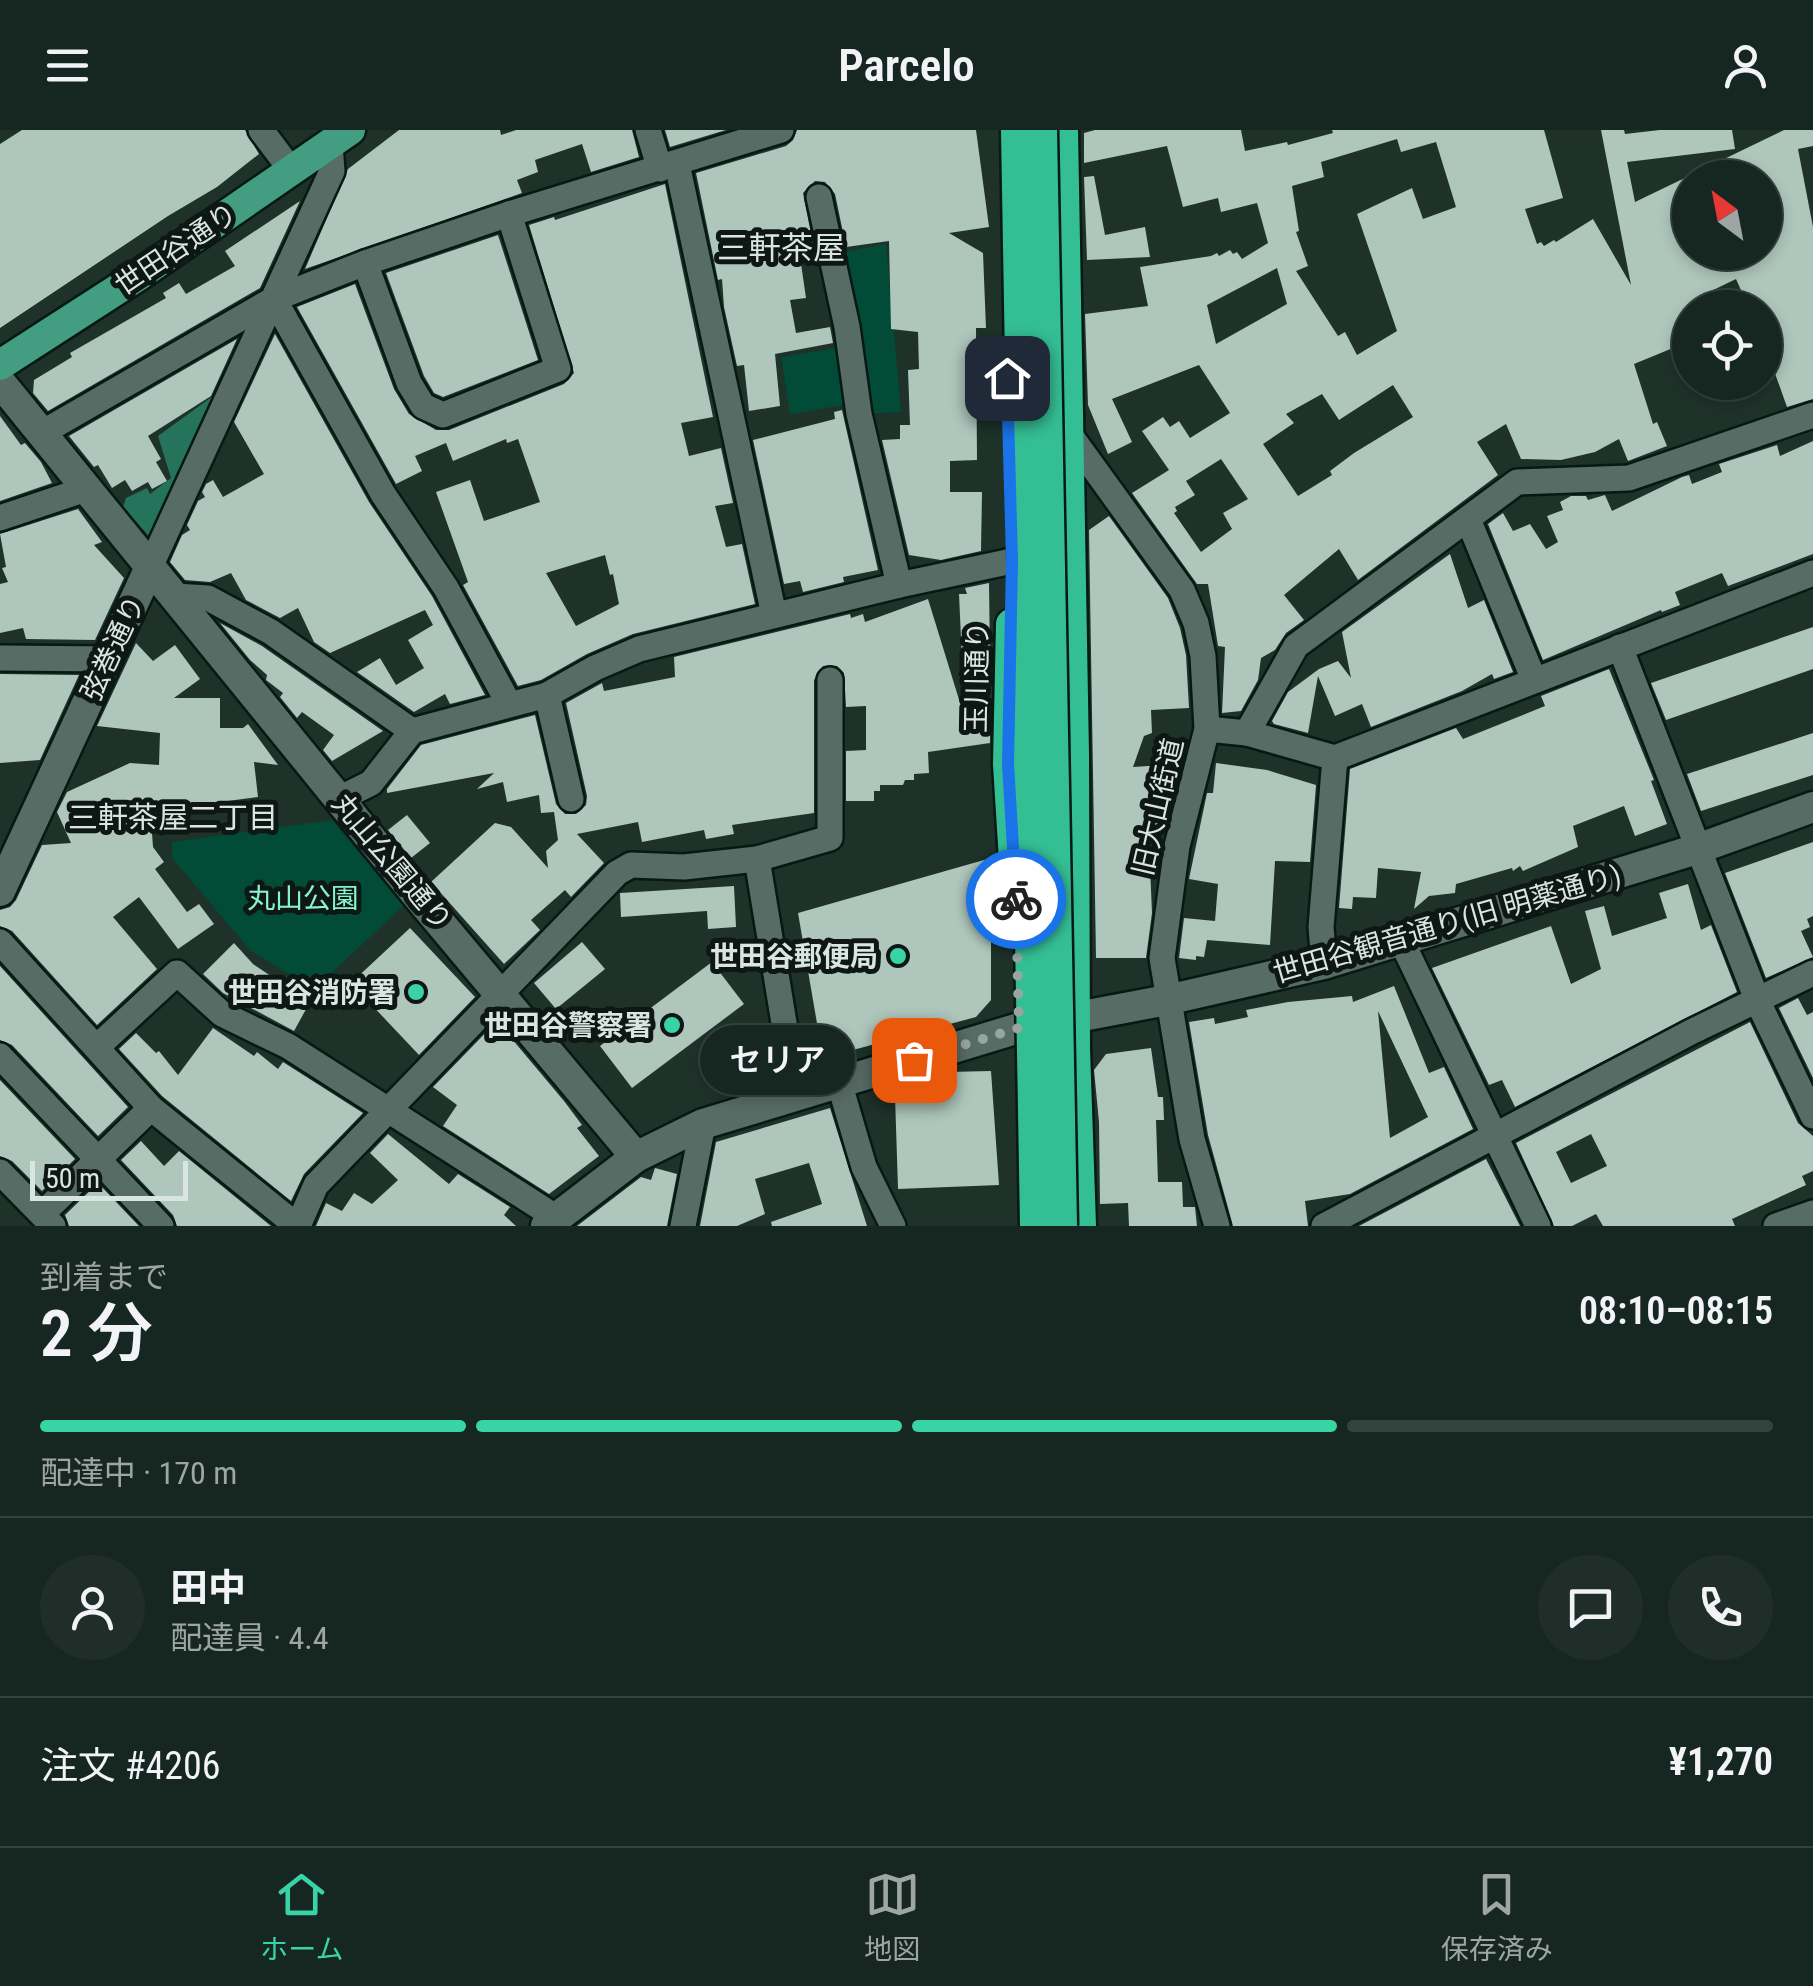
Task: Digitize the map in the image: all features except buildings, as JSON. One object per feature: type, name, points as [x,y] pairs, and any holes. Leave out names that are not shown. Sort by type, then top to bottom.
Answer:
[{"type":"highway","points":[[1042,130],[1062,1226]]},
{"type":"highway","points":[[1063,130],[1081,1226]]},
{"type":"highway","points":[[1006,135],[1035,1226]]},
{"type":"highway","name":"玉川通り","points":[[1006,135],[1012,561],[1008,764],[1019,1028],[1021,1226]]},
{"type":"main road","name":"世田谷通り","points":[[0,365],[340,137]]},
{"type":"street","points":[[261,130],[291,170]]},
{"type":"street","points":[[648,130],[668,167],[774,615]]},
{"type":"street","points":[[40,434],[274,299],[508,214],[668,167],[740,137],[780,130]]},
{"type":"street","points":[[151,565],[334,166],[340,137]]},
{"type":"street","points":[[819,197],[847,326],[859,414],[899,585]]},
{"type":"street","points":[[366,263],[409,383],[424,406],[443,415],[558,369],[508,214]]},
{"type":"street","points":[[274,299],[383,494],[446,588],[509,704]]},
{"type":"street","name":"弦巻通り","points":[[0,382],[151,565],[0,891]]},
{"type":"street","points":[[1247,733],[1296,646],[1517,482],[1629,478],[1813,415]]},
{"type":"street","name":"旧大山街道","points":[[1070,435],[1182,590],[1196,623],[1203,656],[1207,729],[1177,846],[1162,958],[1192,1139],[1216,1226]]},
{"type":"street","points":[[0,518],[86,489]]},
{"type":"street","points":[[1468,520],[1534,680]]},
{"type":"street","points":[[340,799],[372,783],[412,731],[547,695],[639,649],[1012,561]]},
{"type":"street","name":"丸山公園通り","points":[[151,565],[636,1156]]},
{"type":"street","points":[[1207,729],[1247,733],[1335,758],[1813,574]]},
{"type":"street","points":[[175,596],[208,598],[271,632],[412,731]]},
{"type":"street","points":[[1620,648],[1758,1002],[1813,1116]]},
{"type":"street","points":[[0,658],[110,659]]},
{"type":"street","points":[[0,942],[151,1108],[298,1226],[316,1185],[617,873],[630,865],[684,867],[757,859],[830,838],[830,680]]},
{"type":"street","points":[[547,695],[571,799]]},
{"type":"street","points":[[1324,964],[1321,927],[1335,758]]},
{"type":"street","name":"世田谷観音通り(旧 明薬通り)","points":[[552,1222],[636,1156],[704,1124],[1019,1028],[1324,964],[1697,849],[1813,807]]},
{"type":"street","points":[[757,859],[796,1096]]},
{"type":"street","points":[[1401,940],[1538,1226]]},
{"type":"street","points":[[97,1047],[177,973],[222,1014],[288,1046],[552,1222]]},
{"type":"street","points":[[1324,1226],[1691,1032],[1813,973]]},
{"type":"street","points":[[0,1056],[161,1226]]},
{"type":"street","points":[[839,1082],[864,1167],[892,1226]]},
{"type":"street","points":[[0,1172],[48,1220],[97,1160],[151,1108]]},
{"type":"street","points":[[683,1226],[704,1124]]},
{"type":"street","points":[[1776,1226],[1813,1213]]},
{"type":"green space","points":[[886,244],[901,412],[859,414],[857,403],[790,414],[781,357],[849,346],[837,253]]},
{"type":"green space","points":[[228,385],[154,542],[123,507],[126,498],[147,488],[150,494],[171,478],[158,436]]},
{"type":"green space","name":"丸山公園","points":[[332,820],[403,906],[322,982],[306,985],[251,951],[172,858],[172,842]]},
{"type":"way so far","points":[[914,1060],[1019,1028],[1016,899]]},
{"type":"place","name":"世田谷郵便局","points":[[898,956]]},
{"type":"place","name":"世田谷消防署","points":[[416,992]]},
{"type":"place","name":"世田谷警察署","points":[[672,1025]]},
{"type":"place","name":"セリア","points":[[914,1060]]},
{"type":"district","name":"三軒茶屋","points":[[781,248]]},
{"type":"district","name":"三軒茶屋二丁目","points":[[173,817]]},
{"type":"route","points":[[1007,378],[1012,561],[1008,764],[1016,899]]}]
